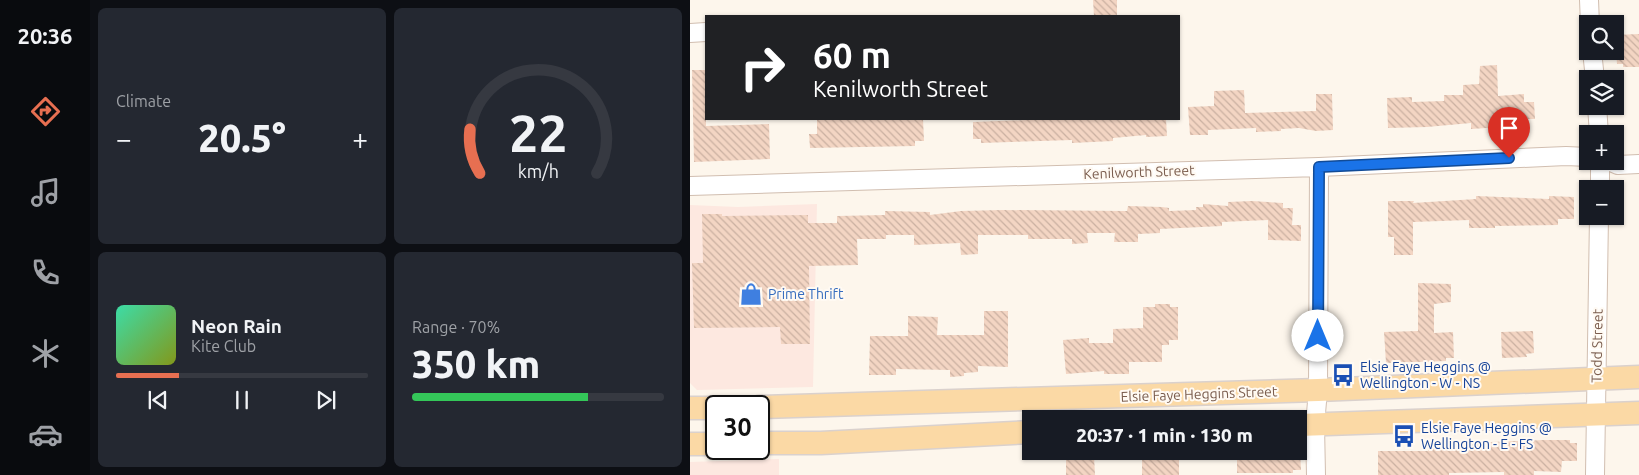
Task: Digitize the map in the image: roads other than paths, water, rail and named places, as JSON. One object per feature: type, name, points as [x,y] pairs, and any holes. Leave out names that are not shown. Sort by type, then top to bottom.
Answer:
[{"type":"main road","name":"Elsie Faye Heggins Street","points":[[770,407],[1318,390],[1639,377]]},
{"type":"main road","points":[[817,406],[821,443]]},
{"type":"main road","points":[[690,408],[705,408]]},
{"type":"main road","points":[[1307,425],[1639,412]]},
{"type":"main road","points":[[770,444],[1022,432]]},
{"type":"main road","points":[[690,444],[705,444]]},
{"type":"street","points":[[1589,0],[1590,15]]},
{"type":"street","points":[[690,33],[705,32]]},
{"type":"street","name":"Kenilworth Street","points":[[690,186],[1319,167],[1579,157]]},
{"type":"street","points":[[1624,164],[1639,164]]},
{"type":"street","points":[[1316,475],[1307,425],[1318,390],[1319,167]]},
{"type":"street","name":"Todd Street","points":[[1595,475],[1599,225]]},
{"type":"place","name":"Prime Thrift","points":[[751,294]]},
{"type":"place","name":"Elsie Faye Heggins @ Wellington - W - NS","points":[[1343,375]]},
{"type":"place","name":"Elsie Faye Heggins @ Wellington - E - FS","points":[[1404,436]]}]
